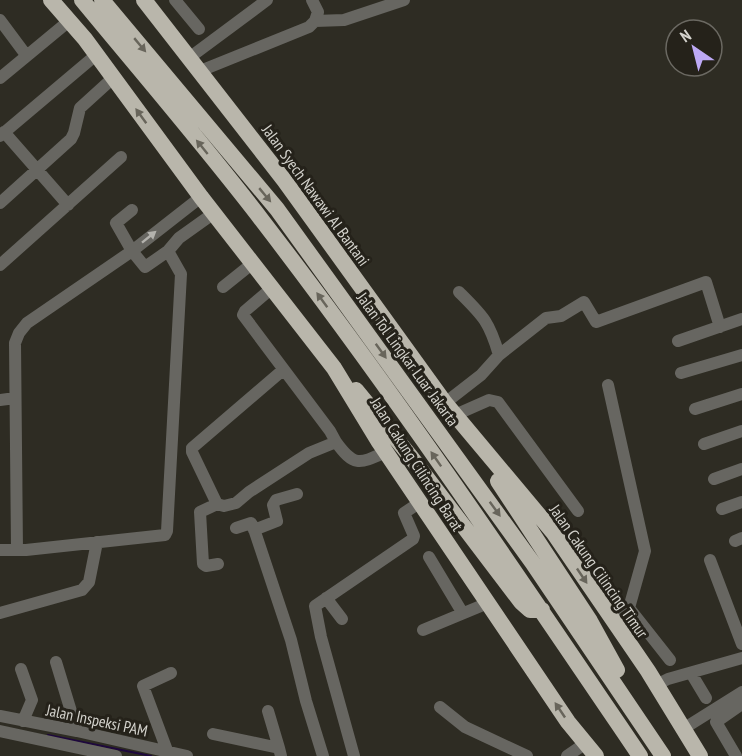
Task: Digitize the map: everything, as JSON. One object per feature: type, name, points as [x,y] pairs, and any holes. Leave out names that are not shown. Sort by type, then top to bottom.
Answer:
[{"type":"highway","points":[[51,0],[96,55],[201,196]]},
{"type":"highway","points":[[82,0],[303,274],[503,552],[640,756]]},
{"type":"highway","name":"Jalan Tol Lingkar Luar Jakarta","points":[[102,0],[277,209],[532,562],[663,756]]},
{"type":"highway","name":"Jalan Syech Nawawi Al Bantani","points":[[147,1],[284,180],[450,409]]},
{"type":"highway","name":"Jalan Cakung Cilincing Barat","points":[[201,196],[253,264],[262,297],[334,368],[419,503],[568,722],[591,750]]},
{"type":"highway","points":[[334,368],[376,413],[521,602],[530,610],[542,610]]},
{"type":"highway","points":[[450,409],[590,621],[618,670],[634,712]]},
{"type":"highway","name":"Jalan Cakung Cilincing Timur","points":[[450,409],[553,532],[656,685],[700,756]]},
{"type":"street","points":[[176,0],[199,29]]},
{"type":"street","points":[[189,58],[267,0]]},
{"type":"street","points":[[200,71],[309,27],[315,21],[318,12],[312,0]]},
{"type":"street","points":[[315,21],[344,20],[404,0]]},
{"type":"street","points":[[0,20],[27,55]]},
{"type":"street","points":[[0,78],[69,21]]},
{"type":"street","points":[[68,205],[2,134],[96,55]]},
{"type":"street","points":[[0,203],[70,139],[74,133],[80,108],[113,78]]},
{"type":"street","points":[[0,265],[121,157]]},
{"type":"street","points":[[17,550],[15,343],[19,333],[27,323],[132,251],[201,196]]},
{"type":"street","points":[[186,208],[197,225]]},
{"type":"street","points":[[132,210],[116,223],[132,251],[145,267],[168,251],[179,238],[214,213]]},
{"type":"street","points":[[0,550],[165,535],[181,274],[168,251]]},
{"type":"street","points":[[223,287],[253,264]]},
{"type":"street","points":[[450,409],[500,355],[546,318],[561,316],[584,302],[596,322],[706,282],[720,327]]},
{"type":"street","points":[[459,292],[488,323],[500,355]]},
{"type":"street","points":[[262,297],[243,315],[351,461],[371,458],[386,452]]},
{"type":"street","points":[[678,341],[742,319]]},
{"type":"street","points":[[681,373],[742,355]]},
{"type":"street","points":[[217,504],[192,448],[283,370]]},
{"type":"street","points":[[608,385],[645,552],[629,608],[616,627]]},
{"type":"street","points":[[695,409],[742,394]]},
{"type":"street","points":[[0,400],[15,398]]},
{"type":"street","points":[[450,409],[489,400],[498,402],[578,511]]},
{"type":"street","points":[[704,444],[742,431]]},
{"type":"street","points":[[218,564],[206,566],[203,564],[200,513],[217,504],[224,506],[236,503],[309,453],[336,442]]},
{"type":"street","points":[[714,478],[742,469]]},
{"type":"street","points":[[254,530],[277,521],[273,505],[276,500],[297,494]]},
{"type":"street","points":[[722,509],[742,502]]},
{"type":"street","points":[[354,756],[315,607],[413,539],[414,536],[404,513],[419,503]]},
{"type":"street","points":[[236,528],[250,524],[254,530],[291,640],[323,756]]},
{"type":"street","points":[[0,613],[82,590],[89,582],[97,542]]},
{"type":"street","points":[[429,557],[462,612]]},
{"type":"street","points":[[710,560],[742,644]]},
{"type":"street","points":[[326,598],[342,619]]},
{"type":"street","points":[[423,630],[488,603]]},
{"type":"street","points":[[629,608],[670,660]]},
{"type":"street","points":[[656,685],[668,679],[742,658]]},
{"type":"street","points":[[56,662],[76,731]]},
{"type":"street","points":[[21,669],[32,700],[23,721]]},
{"type":"street","points":[[168,753],[143,686],[171,673]]},
{"type":"street","points":[[691,673],[706,698]]},
{"type":"street","points":[[683,729],[742,692]]},
{"type":"street","points":[[736,756],[716,722],[742,704]]},
{"type":"street","points":[[440,707],[465,727],[527,756]]},
{"type":"street","points":[[268,711],[280,752]]},
{"type":"street","name":"Jalan Inspeksi PAM","points":[[0,716],[76,731],[134,749],[187,756]]},
{"type":"street","points":[[0,731],[116,756]]},
{"type":"street","points":[[213,734],[280,752]]},
{"type":"street","points":[[567,756],[591,750]]},
{"type":"waterway","points":[[48,735],[151,756]]}]
